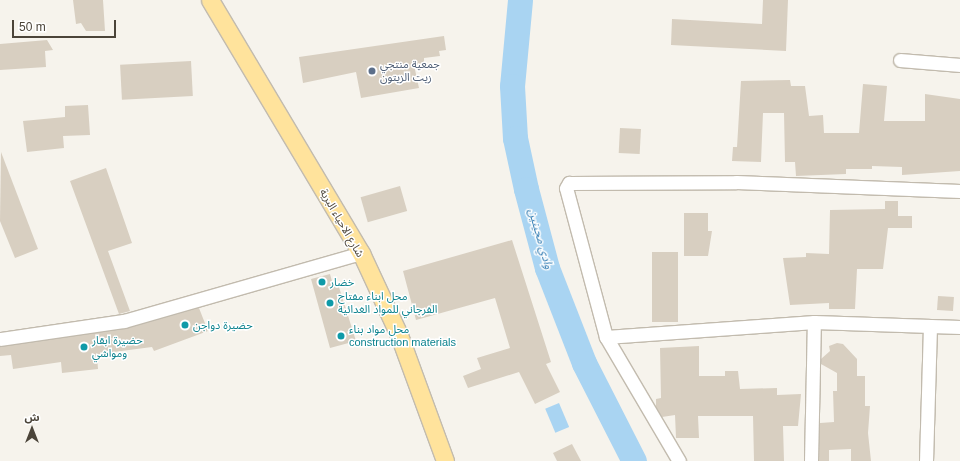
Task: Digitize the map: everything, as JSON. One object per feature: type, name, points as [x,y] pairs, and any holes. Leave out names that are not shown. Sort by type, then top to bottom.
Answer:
[{"type":"main road","name":"شارع الاحياء البرية","points":[[210,0],[361,253],[399,335],[442,460]]},
{"type":"street","points":[[900,60],[960,64]]},
{"type":"street","points":[[679,461],[606,337],[566,188],[569,183],[736,182],[960,191]]},
{"type":"street","points":[[0,339],[124,321],[361,253]]},
{"type":"street","points":[[606,337],[814,322],[960,327]]},
{"type":"street","points":[[811,461],[814,322]]},
{"type":"street","points":[[926,461],[930,326]]},
{"type":"water","points":[[559,403],[569,427],[555,433],[545,409]]},
{"type":"building","points":[[73,0],[103,0],[105,31],[86,31],[81,23],[76,24]]},
{"type":"building","points":[[763,0],[788,0],[786,51],[671,45],[672,19],[762,24]]},
{"type":"building","points":[[444,36],[446,50],[439,51],[440,56],[424,58],[424,64],[414,65],[419,88],[361,98],[356,72],[303,83],[299,57]]},
{"type":"building","points":[[47,40],[53,50],[45,51],[46,67],[0,70],[0,44]]},
{"type":"building","points":[[191,61],[193,96],[122,100],[120,65]]},
{"type":"building","points":[[790,80],[791,86],[805,86],[809,116],[823,115],[824,133],[859,133],[863,84],[887,86],[884,121],[925,121],[925,94],[960,99],[960,171],[902,175],[902,167],[872,166],[872,169],[846,169],[846,174],[796,176],[795,162],[785,162],[784,113],[763,113],[761,162],[732,161],[733,147],[737,147],[741,81]]},
{"type":"building","points":[[88,105],[90,135],[63,136],[64,148],[27,152],[23,121],[65,117],[65,106]]},
{"type":"building","points":[[620,128],[641,129],[640,154],[619,153]]},
{"type":"building","points":[[1,152],[38,249],[15,258],[0,221]]},
{"type":"building","points":[[106,168],[132,243],[108,251],[130,311],[119,314],[70,181]]},
{"type":"building","points":[[400,186],[407,211],[368,222],[361,197]]},
{"type":"building","points":[[885,201],[898,201],[898,216],[912,216],[912,228],[888,228],[883,269],[857,269],[855,309],[829,309],[829,303],[790,305],[783,258],[806,257],[806,253],[829,254],[830,210],[885,209]]},
{"type":"building","points":[[684,213],[708,213],[708,231],[712,231],[708,256],[684,256]]},
{"type":"building","points":[[512,240],[551,362],[546,364],[560,392],[535,404],[519,372],[468,388],[463,376],[481,369],[477,358],[510,348],[495,298],[416,320],[403,271]]},
{"type":"building","points":[[652,252],[678,252],[678,322],[652,322]]},
{"type":"building","points":[[330,274],[333,285],[338,284],[356,341],[330,348],[311,279]]},
{"type":"building","points":[[938,296],[954,297],[953,311],[937,310]]},
{"type":"building","name":"حضيرة ابقار ومواشي","points":[[199,308],[208,331],[154,351],[152,347],[106,353],[97,356],[98,369],[62,373],[61,362],[13,369],[11,355],[0,356],[0,347],[125,329]]},
{"type":"building","points":[[837,343],[843,344],[857,359],[857,376],[865,376],[865,406],[870,406],[868,433],[871,461],[851,461],[851,449],[829,450],[829,461],[819,461],[820,423],[834,422],[833,391],[837,391],[837,373],[821,364],[821,359],[830,351],[829,346]]},
{"type":"building","points":[[699,346],[699,376],[725,376],[725,371],[738,371],[740,389],[777,388],[777,395],[801,394],[798,426],[783,426],[784,461],[754,461],[753,416],[698,416],[699,438],[676,438],[675,415],[662,417],[656,407],[656,399],[661,398],[660,348]]},
{"type":"building","points":[[572,444],[581,461],[557,461],[553,453]]},
{"type":"waterway","name":"وادي مجينين","points":[[520,0],[512,86],[515,138],[526,189],[547,268],[584,363],[634,461]]},
{"type":"place","name":"جمعية منتجي زيت الزيتون","points":[[372,71]]},
{"type":"place","name":"خضار","points":[[322,282]]},
{"type":"place","name":"محل ابناء مفتاح الفرجاني للمواد الغدائية","points":[[330,303]]},
{"type":"place","name":"حضيرة دواجن","points":[[185,325]]},
{"type":"place","name":"محل مواد بناء construction materials","points":[[341,336]]},
{"type":"place","name":"حضيرة ابقار ومواشي","points":[[84,347]]}]
